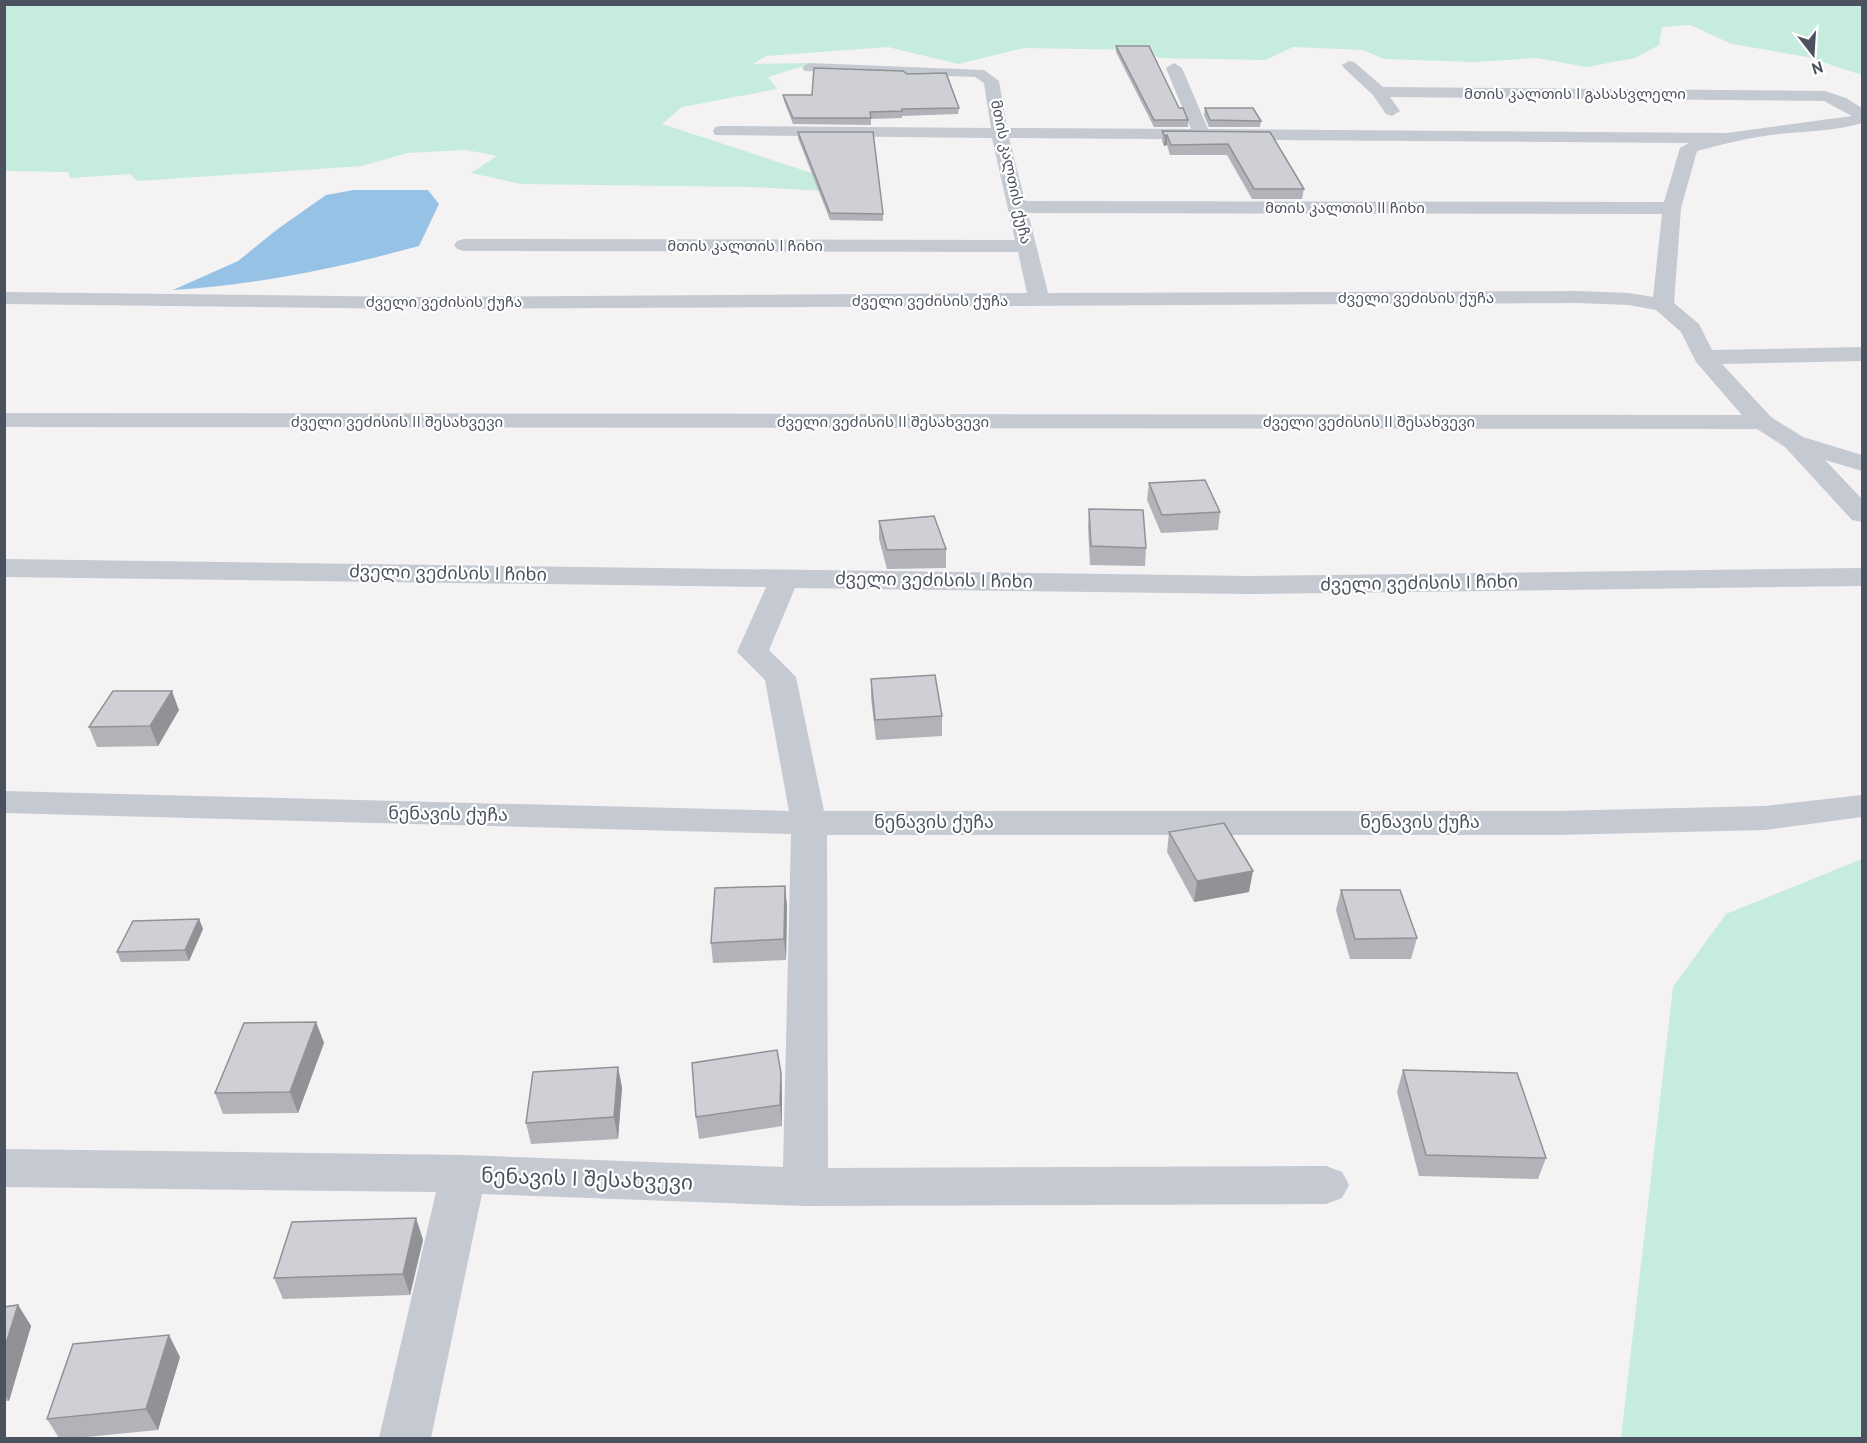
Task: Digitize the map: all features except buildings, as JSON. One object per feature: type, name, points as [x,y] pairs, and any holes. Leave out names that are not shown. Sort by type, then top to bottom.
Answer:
[{"type":"street","points":[[1349,65],[1378,93],[1410,136]]},
{"type":"street","points":[[1174,68],[1202,135]]},
{"type":"street","name":"მთის კალთის ქუჩა","points":[[810,69],[979,73],[991,81],[1000,134],[1039,301]]},
{"type":"street","name":"მთის კალთის I გასასვლელი","points":[[1378,93],[1825,96],[1840,101],[1863,117]]},
{"type":"street","points":[[1663,306],[1672,208],[1689,148],[1726,138],[1779,129],[1851,122],[1863,117]]},
{"type":"street","points":[[721,130],[1726,138]]},
{"type":"street","name":"მთის კალთის II ჩიხი","points":[[1017,207],[1672,208]]},
{"type":"street","name":"მთის კალთის I ჩიხი","points":[[464,245],[1027,246]]},
{"type":"street","name":"ძველი ვეძისის ქუჩა","points":[[4,298],[416,303],[1578,297],[1629,299],[1663,306],[1691,329],[1704,357],[1762,422],[1794,442],[1863,514]]},
{"type":"street","points":[[1704,357],[1863,354]]},
{"type":"street","name":"ძველი ვეძისის II შესახვევი","points":[[4,420],[1762,422]]},
{"type":"street","name":"ძველი ვეძისის ქუჩა","points":[[1794,442],[1863,464]]},
{"type":"street","name":"ძველი ვეძისის I ჩიხი","points":[[4,568],[1249,585],[1863,577]]},
{"type":"street","points":[[785,577],[753,652],[780,677],[809,823],[805,1187]]},
{"type":"street","name":"ნენავის ქუჩა","points":[[4,802],[809,823],[1555,823],[1765,818],[1863,806]]},
{"type":"street","name":"ნენავის I შესახვევი","points":[[4,1168],[463,1174],[805,1187],[1326,1185]]},
{"type":"street","points":[[405,1438],[463,1174]]},
{"type":"green space","points":[[5,5],[1862,5],[1862,75],[1807,57],[1732,44],[1690,25],[1662,27],[1659,45],[1635,58],[1587,67],[1537,58],[1473,62],[1384,59],[1363,50],[1293,47],[1265,60],[1160,58],[1138,50],[1024,48],[958,64],[888,47],[766,56],[753,64],[813,63],[768,77],[777,89],[682,107],[662,124],[876,194],[753,187],[521,184],[471,173],[497,156],[466,150],[407,153],[362,166],[137,181],[130,174],[70,178],[68,172],[5,171]]},
{"type":"green space","points":[[1862,859],[1862,1438],[1621,1438],[1673,987],[1726,914]]},
{"type":"water","points":[[354,190],[428,190],[439,204],[419,246],[297,274],[204,288],[173,290],[238,261],[279,228],[326,195]]}]
